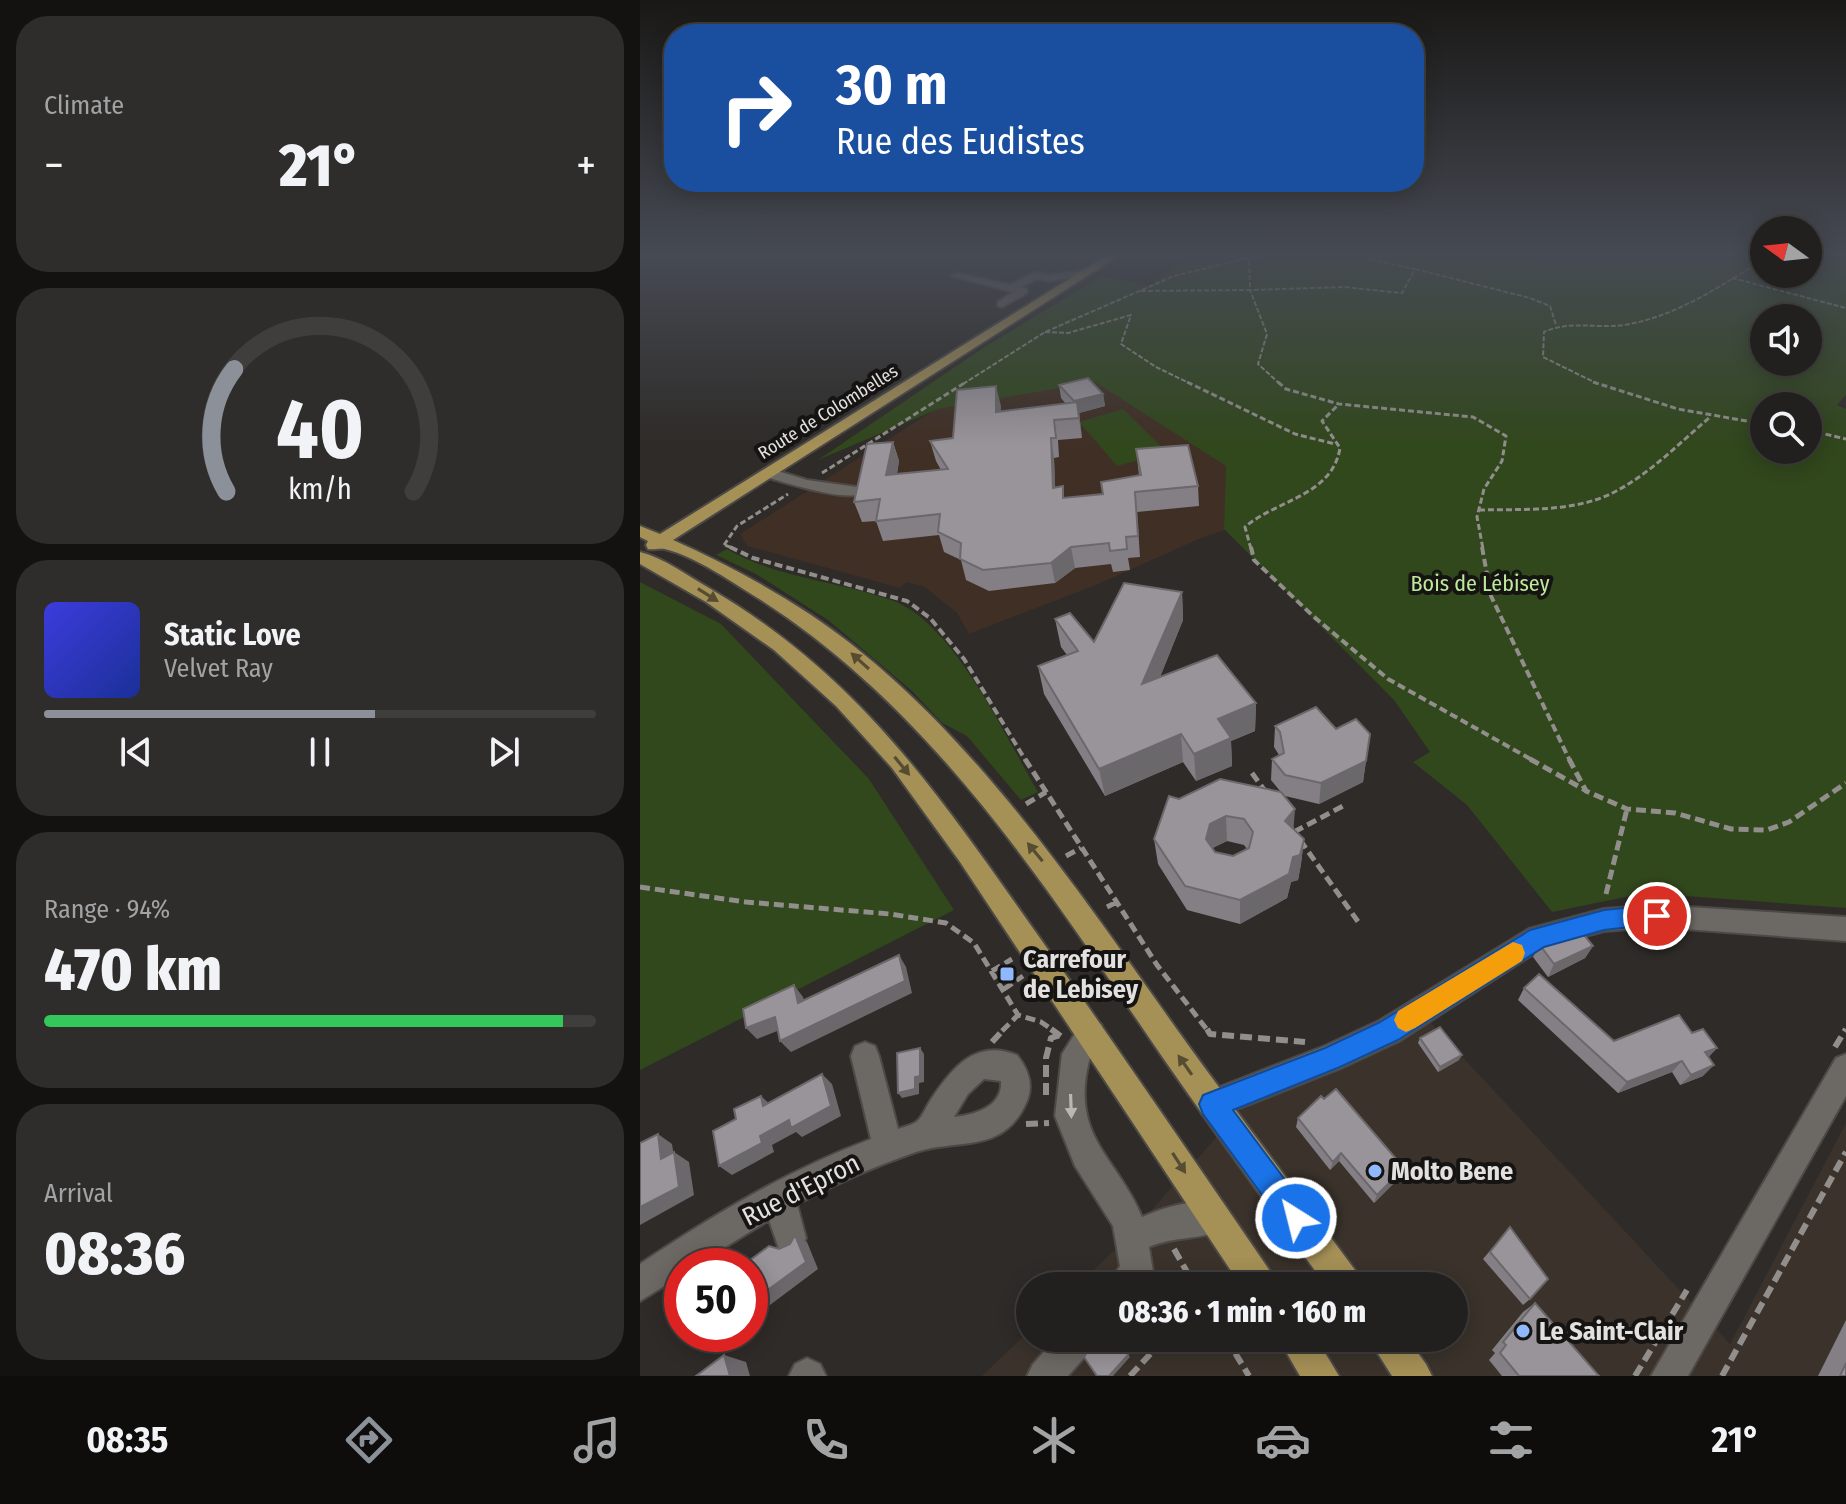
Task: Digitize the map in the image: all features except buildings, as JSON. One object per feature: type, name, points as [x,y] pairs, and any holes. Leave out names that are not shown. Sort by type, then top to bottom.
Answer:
[{"type":"main road","name":"Route de Colombelles","points":[[640,555],[651,535],[768,473],[1016,317]]},
{"type":"main road","points":[[651,535],[742,578],[796,611],[851,652],[905,702],[1040,856],[1212,1104],[1336,1272]]},
{"type":"main road","points":[[640,555],[754,625],[841,697],[901,763],[932,805],[1079,1038],[1215,1218],[1251,1272]]},
{"type":"main road","points":[[1305,1352],[1321,1376]]},
{"type":"main road","points":[[1396,1352],[1414,1376]]},
{"type":"street","points":[[768,473],[805,484],[857,492]]},
{"type":"street","points":[[1212,1104],[1331,1058],[1389,1031],[1538,937],[1604,920],[1657,916],[1846,929]]},
{"type":"street","points":[[1079,1038],[1070,1116],[1086,1155],[1128,1221],[1137,1272]]},
{"type":"street","points":[[865,1056],[888,1149]]},
{"type":"street","points":[[927,1132],[958,1084],[978,1065]]},
{"type":"street","name":"Rue d'Epron","points":[[640,1284],[779,1197],[828,1172],[927,1132],[985,1127],[1009,1109],[1017,1084],[1007,1065],[978,1065]]},
{"type":"street","points":[[1669,1376],[1846,1068]]},
{"type":"street","points":[[779,1197],[790,1238]]},
{"type":"street","points":[[1131,1238],[1168,1222],[1215,1218]]},
{"type":"street","points":[[1045,1376],[1066,1352]]},
{"type":"path","points":[[1079,317],[1045,332],[737,526],[725,545],[753,558],[907,601],[922,611],[964,659],[1157,965],[1210,1034],[1311,1042]]},
{"type":"path","points":[[1045,332],[1062,336],[1089,329],[1112,317]]},
{"type":"path","points":[[1130,317],[1121,344],[1156,367],[1295,434],[1337,445]]},
{"type":"path","points":[[1261,317],[1267,334],[1258,364],[1286,389],[1339,404],[1473,417],[1506,436],[1502,461],[1484,489],[1477,517],[1491,596],[1536,695],[1586,791]]},
{"type":"path","points":[[1554,317],[1556,325]]},
{"type":"path","points":[[1644,317],[1624,325],[1556,325],[1544,332],[1543,357],[1580,379],[1710,418],[1750,422]]},
{"type":"path","points":[[1339,404],[1322,421],[1340,448],[1336,468],[1323,482],[1257,514],[1245,527],[1254,560],[1313,616],[1388,679],[1586,791],[1627,809],[1675,813],[1731,829],[1767,830],[1789,822],[1846,783]]},
{"type":"path","points":[[1479,510],[1548,509],[1604,497],[1651,465],[1710,418]]},
{"type":"path","points":[[1822,433],[1846,439]]},
{"type":"path","points":[[1252,773],[1269,796]]},
{"type":"path","points":[[1026,804],[1046,792]]},
{"type":"path","points":[[1294,832],[1343,806]]},
{"type":"path","points":[[1606,894],[1627,809]]},
{"type":"path","points":[[1286,820],[1359,923]]},
{"type":"path","points":[[1066,856],[1081,848]]},
{"type":"path","points":[[640,887],[946,923],[974,943],[1018,1015],[1079,1038]]},
{"type":"path","points":[[1107,907],[1117,902]]},
{"type":"path","points":[[992,971],[1012,959]]},
{"type":"path","points":[[1150,970],[1157,965]]},
{"type":"path","points":[[1004,989],[1023,976]]},
{"type":"path","points":[[978,1065],[997,1035],[1018,1015]]},
{"type":"path","points":[[1722,1376],[1846,1152]]},
{"type":"path","points":[[1169,1235],[1188,1272]]},
{"type":"path","points":[[1130,1376],[1152,1352]]},
{"type":"path","points":[[1234,1352],[1249,1376]]},
{"type":"shaded area","points":[[1044,340],[1329,494],[1199,539],[1096,585],[969,634],[957,613],[925,587],[906,582],[900,588],[747,546],[740,534]]},
{"type":"shaded area","points":[[1429,1021],[1730,1344],[1846,1123],[1846,1376],[982,1376],[1016,1343],[1016,1352],[1468,1352],[1468,1272],[1092,1272],[1123,1242],[1246,1104]]},
{"type":"green space","name":"Bois de Lébisey","points":[[1034,317],[1750,317],[1750,376],[1822,376],[1822,317],[1846,317],[1846,395],[1837,405],[1846,409],[1846,908],[1645,893],[1552,912],[1467,805],[1413,762],[1430,752],[1394,700],[1224,529],[1226,466],[1095,382],[938,409],[818,460]]},
{"type":"green space","points":[[1123,409],[1167,452],[1117,466],[1079,422]]},
{"type":"green space","points":[[727,549],[766,567],[891,600],[914,612],[956,655],[993,712],[1038,792],[1021,800],[967,736],[942,723],[912,691],[828,620],[756,574],[716,555]]},
{"type":"green space","points":[[640,582],[721,624],[869,779],[954,910],[640,1070]]},
{"type":"slow traffic","points":[[1406,1020],[1513,953]]},
{"type":"place","name":"Carrefour de Lebisey","points":[[1007,974]]},
{"type":"place","name":"Molto Bene","points":[[1375,1171]]},
{"type":"place","name":"Le Saint-Clair","points":[[1523,1331]]},
{"type":"route","points":[[1296,1218],[1212,1104],[1331,1058],[1389,1031],[1538,937],[1604,920],[1657,916]]}]
